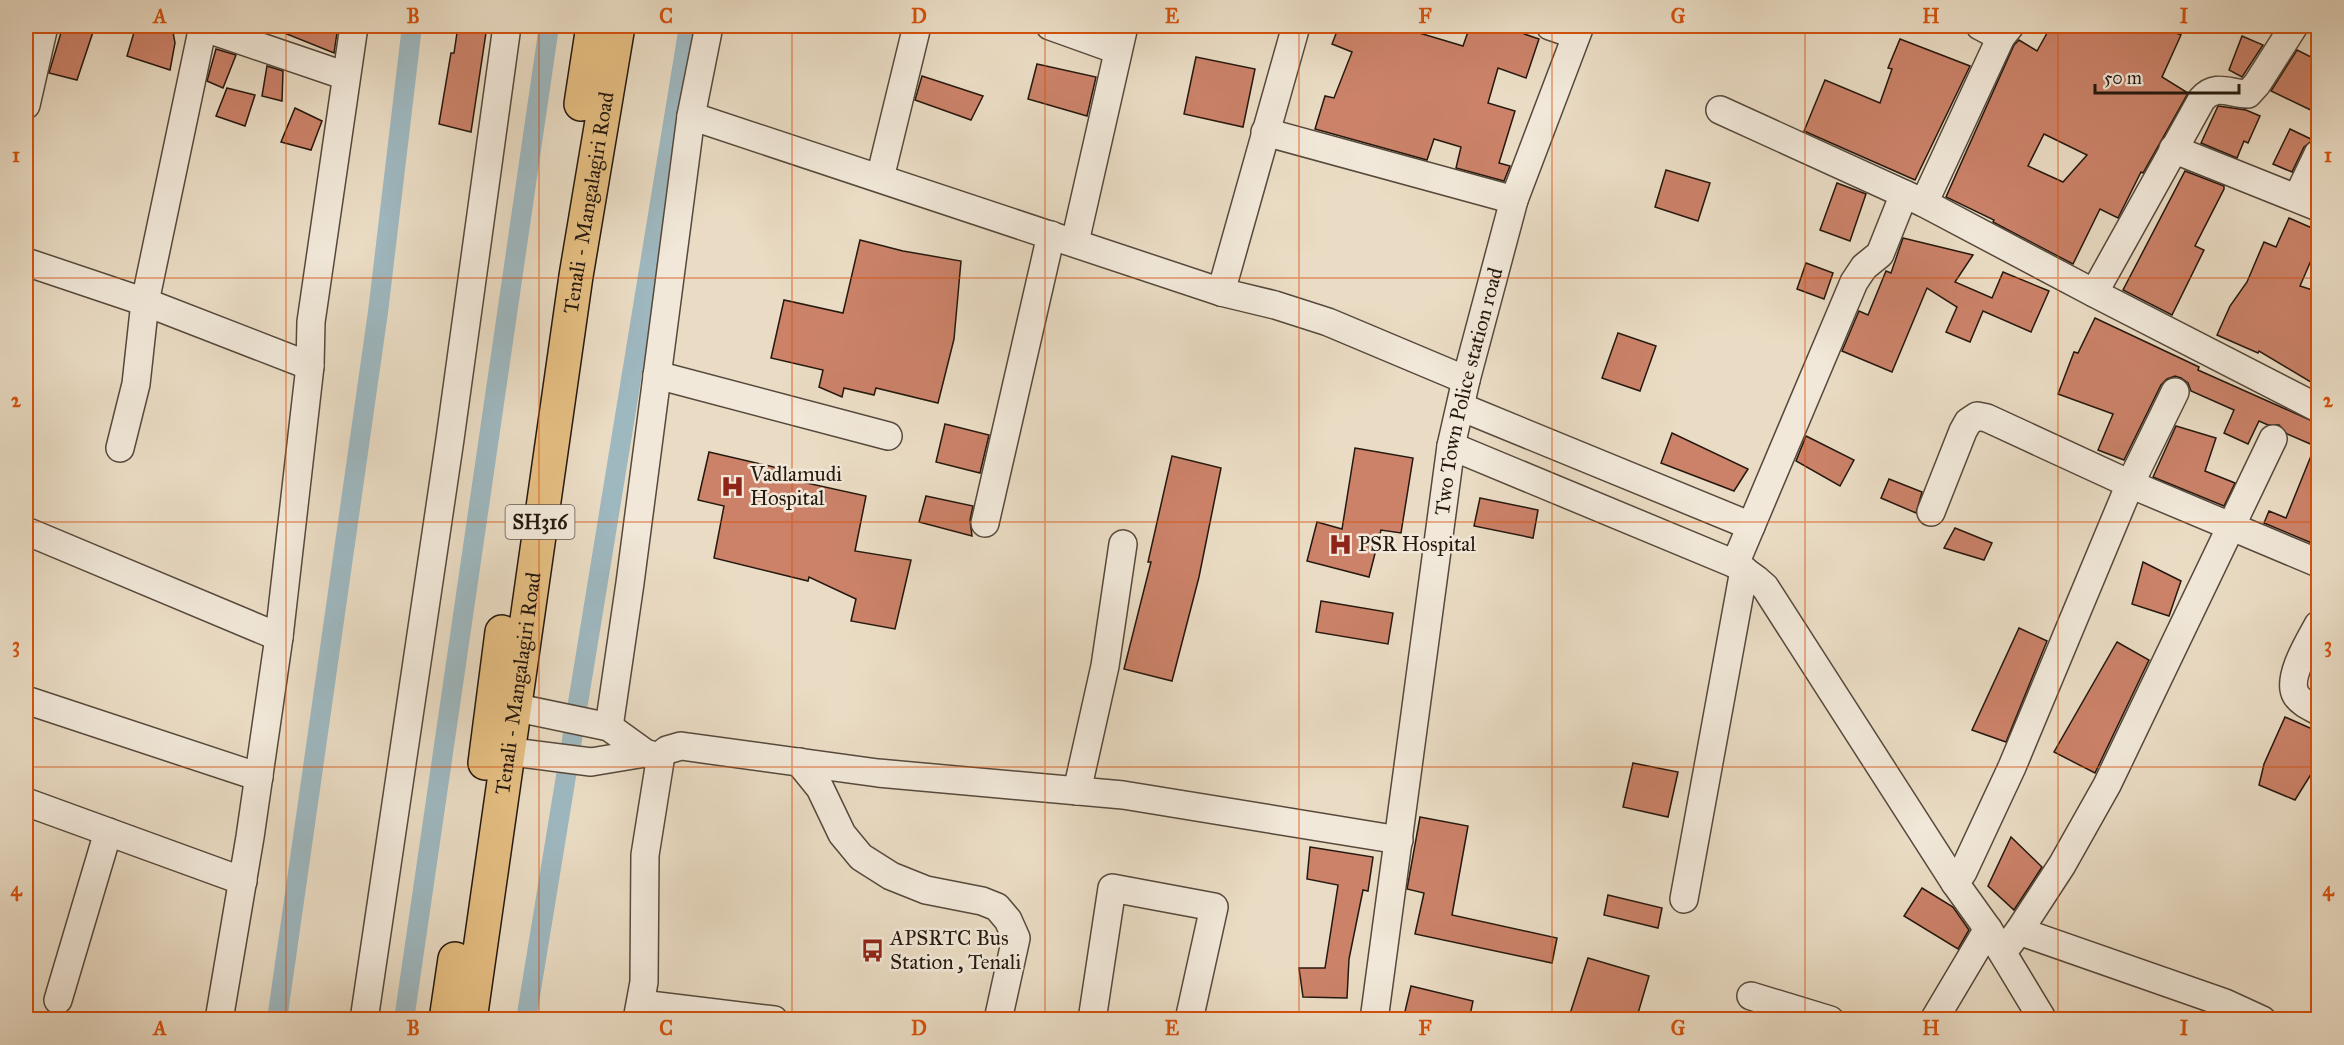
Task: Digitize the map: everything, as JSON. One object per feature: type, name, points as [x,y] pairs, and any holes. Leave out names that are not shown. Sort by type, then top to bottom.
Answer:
[{"type":"main road","name":"Tenali - Mangalagiri Road","points":[[470,1020],[593,26]]},
{"type":"main road","name":"Tenali - Mangalagiri Road","points":[[509,707],[576,276],[618,26]]},
{"type":"main road","name":"Tenali - Mangalagiri Road","points":[[446,1020],[504,751]]},
{"type":"street","points":[[26,105],[44,26]]},
{"type":"street","points":[[120,448],[136,384],[145,302],[202,26],[346,76]]},
{"type":"street","points":[[219,1020],[243,881],[279,637],[310,366],[311,322],[354,26]]},
{"type":"street","points":[[364,1020],[444,485],[507,26]]},
{"type":"street","points":[[603,726],[657,375],[692,116],[709,26]]},
{"type":"street","points":[[880,178],[917,26]]},
{"type":"street","points":[[985,523],[1120,38],[1050,26]]},
{"type":"street","points":[[1221,292],[1296,26]]},
{"type":"street","points":[[1550,26],[1578,30]]},
{"type":"street","points":[[2094,293],[2209,91],[2220,89],[2238,94],[2248,93],[2257,84],[2294,26]]},
{"type":"street","points":[[1684,899],[1743,550],[1854,282],[1864,267],[1880,254],[1914,199],[1997,29]]},
{"type":"street","name":"Two Town Police station road","points":[[1374,1020],[1451,447],[1466,380],[1514,201],[1578,30]]},
{"type":"street","points":[[1720,110],[1914,199],[2319,408]]},
{"type":"street","points":[[692,116],[1221,292],[1275,305],[1328,322],[1466,380]]},
{"type":"street","points":[[1265,132],[1514,201]]},
{"type":"street","points":[[2174,149],[2308,202],[2319,154]]},
{"type":"street","points":[[26,262],[145,302],[310,366]]},
{"type":"street","points":[[657,375],[888,436]]},
{"type":"street","points":[[1955,883],[2012,767],[2130,484],[2175,392]]},
{"type":"street","points":[[1461,407],[1743,550],[1955,883],[2003,952],[2043,1020]]},
{"type":"street","points":[[1931,512],[1963,431],[1968,422],[1977,416],[1987,418],[2130,484],[2319,563]]},
{"type":"street","points":[[2003,952],[2062,865],[2107,785],[2273,439]]},
{"type":"street","points":[[1451,447],[1743,550]]},
{"type":"street","points":[[26,531],[279,637]]},
{"type":"street","points":[[1077,791],[1105,666],[1123,544]]},
{"type":"street","points":[[2319,625],[2298,665],[2294,680],[2295,693],[2304,703],[2319,711]]},
{"type":"street","points":[[26,700],[259,777]]},
{"type":"street","points":[[509,707],[603,726],[652,755],[659,769],[645,855],[645,982],[639,1012],[774,1020]]},
{"type":"street","points":[[504,751],[591,762],[652,755],[681,746],[878,772],[1123,795],[1399,840]]},
{"type":"street","points":[[799,762],[820,788],[842,834],[861,857],[891,876],[926,890],[982,901],[997,907],[1008,920],[1016,938],[998,1020]]},
{"type":"street","points":[[26,802],[243,881]]},
{"type":"street","points":[[58,999],[108,832]]},
{"type":"street","points":[[1092,1020],[1112,888],[1214,907],[1189,1020]]},
{"type":"street","points":[[1935,1020],[1988,929]]},
{"type":"street","points":[[2019,931],[2225,1003],[2262,1020]]},
{"type":"street","points":[[1751,996],[1830,1020]]},
{"type":"building","points":[[63,26],[95,26],[77,80],[49,73]]},
{"type":"building","points":[[148,26],[157,26],[173,32],[175,43],[170,70],[127,56],[135,29],[146,31]]},
{"type":"building","points":[[267,26],[338,26],[334,53]]},
{"type":"building","points":[[458,26],[487,26],[471,132],[439,124]]},
{"type":"building","points":[[1339,26],[1364,26],[1377,30],[1379,26],[1396,26],[1463,46],[1470,26],[1501,26],[1539,39],[1526,78],[1498,68],[1488,103],[1515,111],[1499,163],[1510,166],[1504,181],[1456,168],[1461,147],[1434,139],[1427,160],[1315,129],[1325,96],[1334,98],[1352,52],[1332,44]]},
{"type":"building","points":[[2051,26],[2159,26],[2181,35],[2162,77],[2188,93],[2143,173],[2141,172],[2118,218],[2100,209],[2073,264],[1993,222],[1994,220],[1946,197],[2014,45],[2019,40],[2037,51]],"holes":[[[2044,134],[2087,155],[2063,182],[2028,166]]]},
{"type":"building","points":[[2242,36],[2263,45],[2242,77],[2229,70]]},
{"type":"building","points":[[1900,39],[1970,66],[1915,180],[1804,131],[1825,80],[1880,103],[1892,69],[1888,68]]},
{"type":"building","points":[[216,49],[236,55],[223,88],[207,81]]},
{"type":"building","points":[[2297,50],[2319,61],[2319,114],[2271,91]]},
{"type":"building","points":[[1196,57],[1255,69],[1243,127],[1184,114]]},
{"type":"building","points":[[1037,64],[1096,77],[1087,116],[1028,99]]},
{"type":"building","points":[[267,66],[283,71],[282,101],[262,96]]},
{"type":"building","points":[[922,76],[983,96],[971,120],[915,100]]},
{"type":"building","points":[[227,88],[255,95],[245,126],[216,116]]},
{"type":"building","points":[[2218,106],[2246,110],[2260,116],[2248,143],[2244,141],[2237,158],[2201,143]]},
{"type":"building","points":[[295,108],[322,121],[311,150],[281,142]]},
{"type":"building","points":[[2290,129],[2313,140],[2304,147],[2292,172],[2273,164]]},
{"type":"building","points":[[1666,170],[1710,183],[1698,221],[1655,207]]},
{"type":"building","points":[[2185,171],[2224,186],[2224,189],[2195,246],[2204,250],[2172,315],[2123,290]]},
{"type":"building","points":[[1837,183],[1866,194],[1850,241],[1820,230]]},
{"type":"building","points":[[2289,218],[2319,231],[2319,242],[2300,286],[2319,292],[2319,387],[2259,351],[2258,353],[2217,335],[2230,306],[2247,282],[2264,242],[2276,247]]},
{"type":"building","points":[[1903,238],[1973,255],[1955,282],[1992,298],[2003,272],[2049,291],[2031,332],[1983,311],[1970,342],[1946,332],[1957,307],[1927,288],[1892,372],[1842,351],[1859,311],[1868,315],[1886,271],[1891,273]]},
{"type":"building","points":[[860,240],[903,251],[961,261],[954,339],[938,403],[876,388],[874,395],[844,388],[842,397],[819,387],[823,370],[771,358],[784,300],[843,313]]},
{"type":"building","points":[[1806,263],[1833,273],[1824,299],[1797,289]]},
{"type":"building","points":[[2095,318],[2199,367],[2198,370],[2319,424],[2319,546],[2264,523],[2269,511],[2286,518],[2315,446],[2287,434],[2279,425],[2268,425],[2259,421],[2248,444],[2224,433],[2234,410],[2191,391],[2188,383],[2181,378],[2175,376],[2167,379],[2161,385],[2124,460],[2098,450],[2113,414],[2058,394],[2074,352],[2078,353]]},
{"type":"building","points":[[1618,333],[1656,346],[1640,391],[1602,378]]},
{"type":"building","points":[[945,424],[989,435],[980,473],[936,462]]},
{"type":"building","points":[[2176,426],[2216,438],[2205,471],[2235,483],[2224,506],[2153,477]]},
{"type":"building","points":[[1672,433],[1748,469],[1734,491],[1661,463]]},
{"type":"building","points":[[1806,436],[1854,460],[1840,486],[1796,461]]},
{"type":"building","points":[[1355,448],[1413,458],[1401,533],[1381,530],[1369,577],[1307,561],[1317,522],[1342,529]]},
{"type":"building","points":[[709,452],[804,474],[802,482],[866,496],[855,551],[911,560],[895,629],[851,621],[856,599],[809,577],[808,581],[714,558],[724,506],[698,500]]},
{"type":"building","points":[[1172,456],[1221,468],[1199,577],[1172,681],[1124,669],[1151,562],[1148,562]]},
{"type":"building","points":[[1889,479],[1922,492],[1916,513],[1881,498]]},
{"type":"building","points":[[926,496],[973,506],[970,520],[972,536],[919,522]]},
{"type":"building","points":[[1480,498],[1538,510],[1533,538],[1474,526]]},
{"type":"building","points":[[1955,528],[1992,543],[1984,560],[1944,548]]},
{"type":"building","points":[[2143,562],[2181,581],[2169,616],[2132,604]]},
{"type":"building","points":[[1321,601],[1393,613],[1388,644],[1316,632]]},
{"type":"building","points":[[2019,628],[2047,641],[2006,742],[1972,730]]},
{"type":"building","points":[[2117,642],[2149,660],[2095,773],[2054,752]]},
{"type":"building","points":[[2285,717],[2319,732],[2319,774],[2313,771],[2295,800],[2259,785],[2264,764]]},
{"type":"building","points":[[1633,763],[1678,772],[1668,817],[1623,807]]},
{"type":"building","points":[[1420,817],[1468,826],[1452,915],[1557,938],[1552,963],[1415,934],[1424,893],[1407,889]]},
{"type":"building","points":[[2011,837],[2042,867],[2014,910],[1988,886]]},
{"type":"building","points":[[1310,847],[1373,857],[1368,891],[1363,890],[1349,959],[1347,998],[1303,997],[1299,968],[1325,968],[1338,885],[1307,879]]},
{"type":"building","points":[[1922,888],[1953,907],[1969,930],[1958,949],[1904,916]]},
{"type":"building","points":[[1608,895],[1662,908],[1658,928],[1604,915]]},
{"type":"building","points":[[1588,958],[1649,976],[1636,1020],[1568,1020]]},
{"type":"building","points":[[1411,986],[1473,1001],[1469,1020],[1403,1020]]},
{"type":"waterway","points":[[277,1020],[378,312],[412,26]]},
{"type":"waterway","points":[[404,1020],[549,26]]},
{"type":"waterway","points":[[526,1020],[689,26]]},
{"type":"place","name":"Vadlamudi Hospital","points":[[732,486]]},
{"type":"place","name":"PSR Hospital","points":[[1340,544]]},
{"type":"place","name":"APSRTC Bus Station , Tenali","points":[[872,950]]}]
